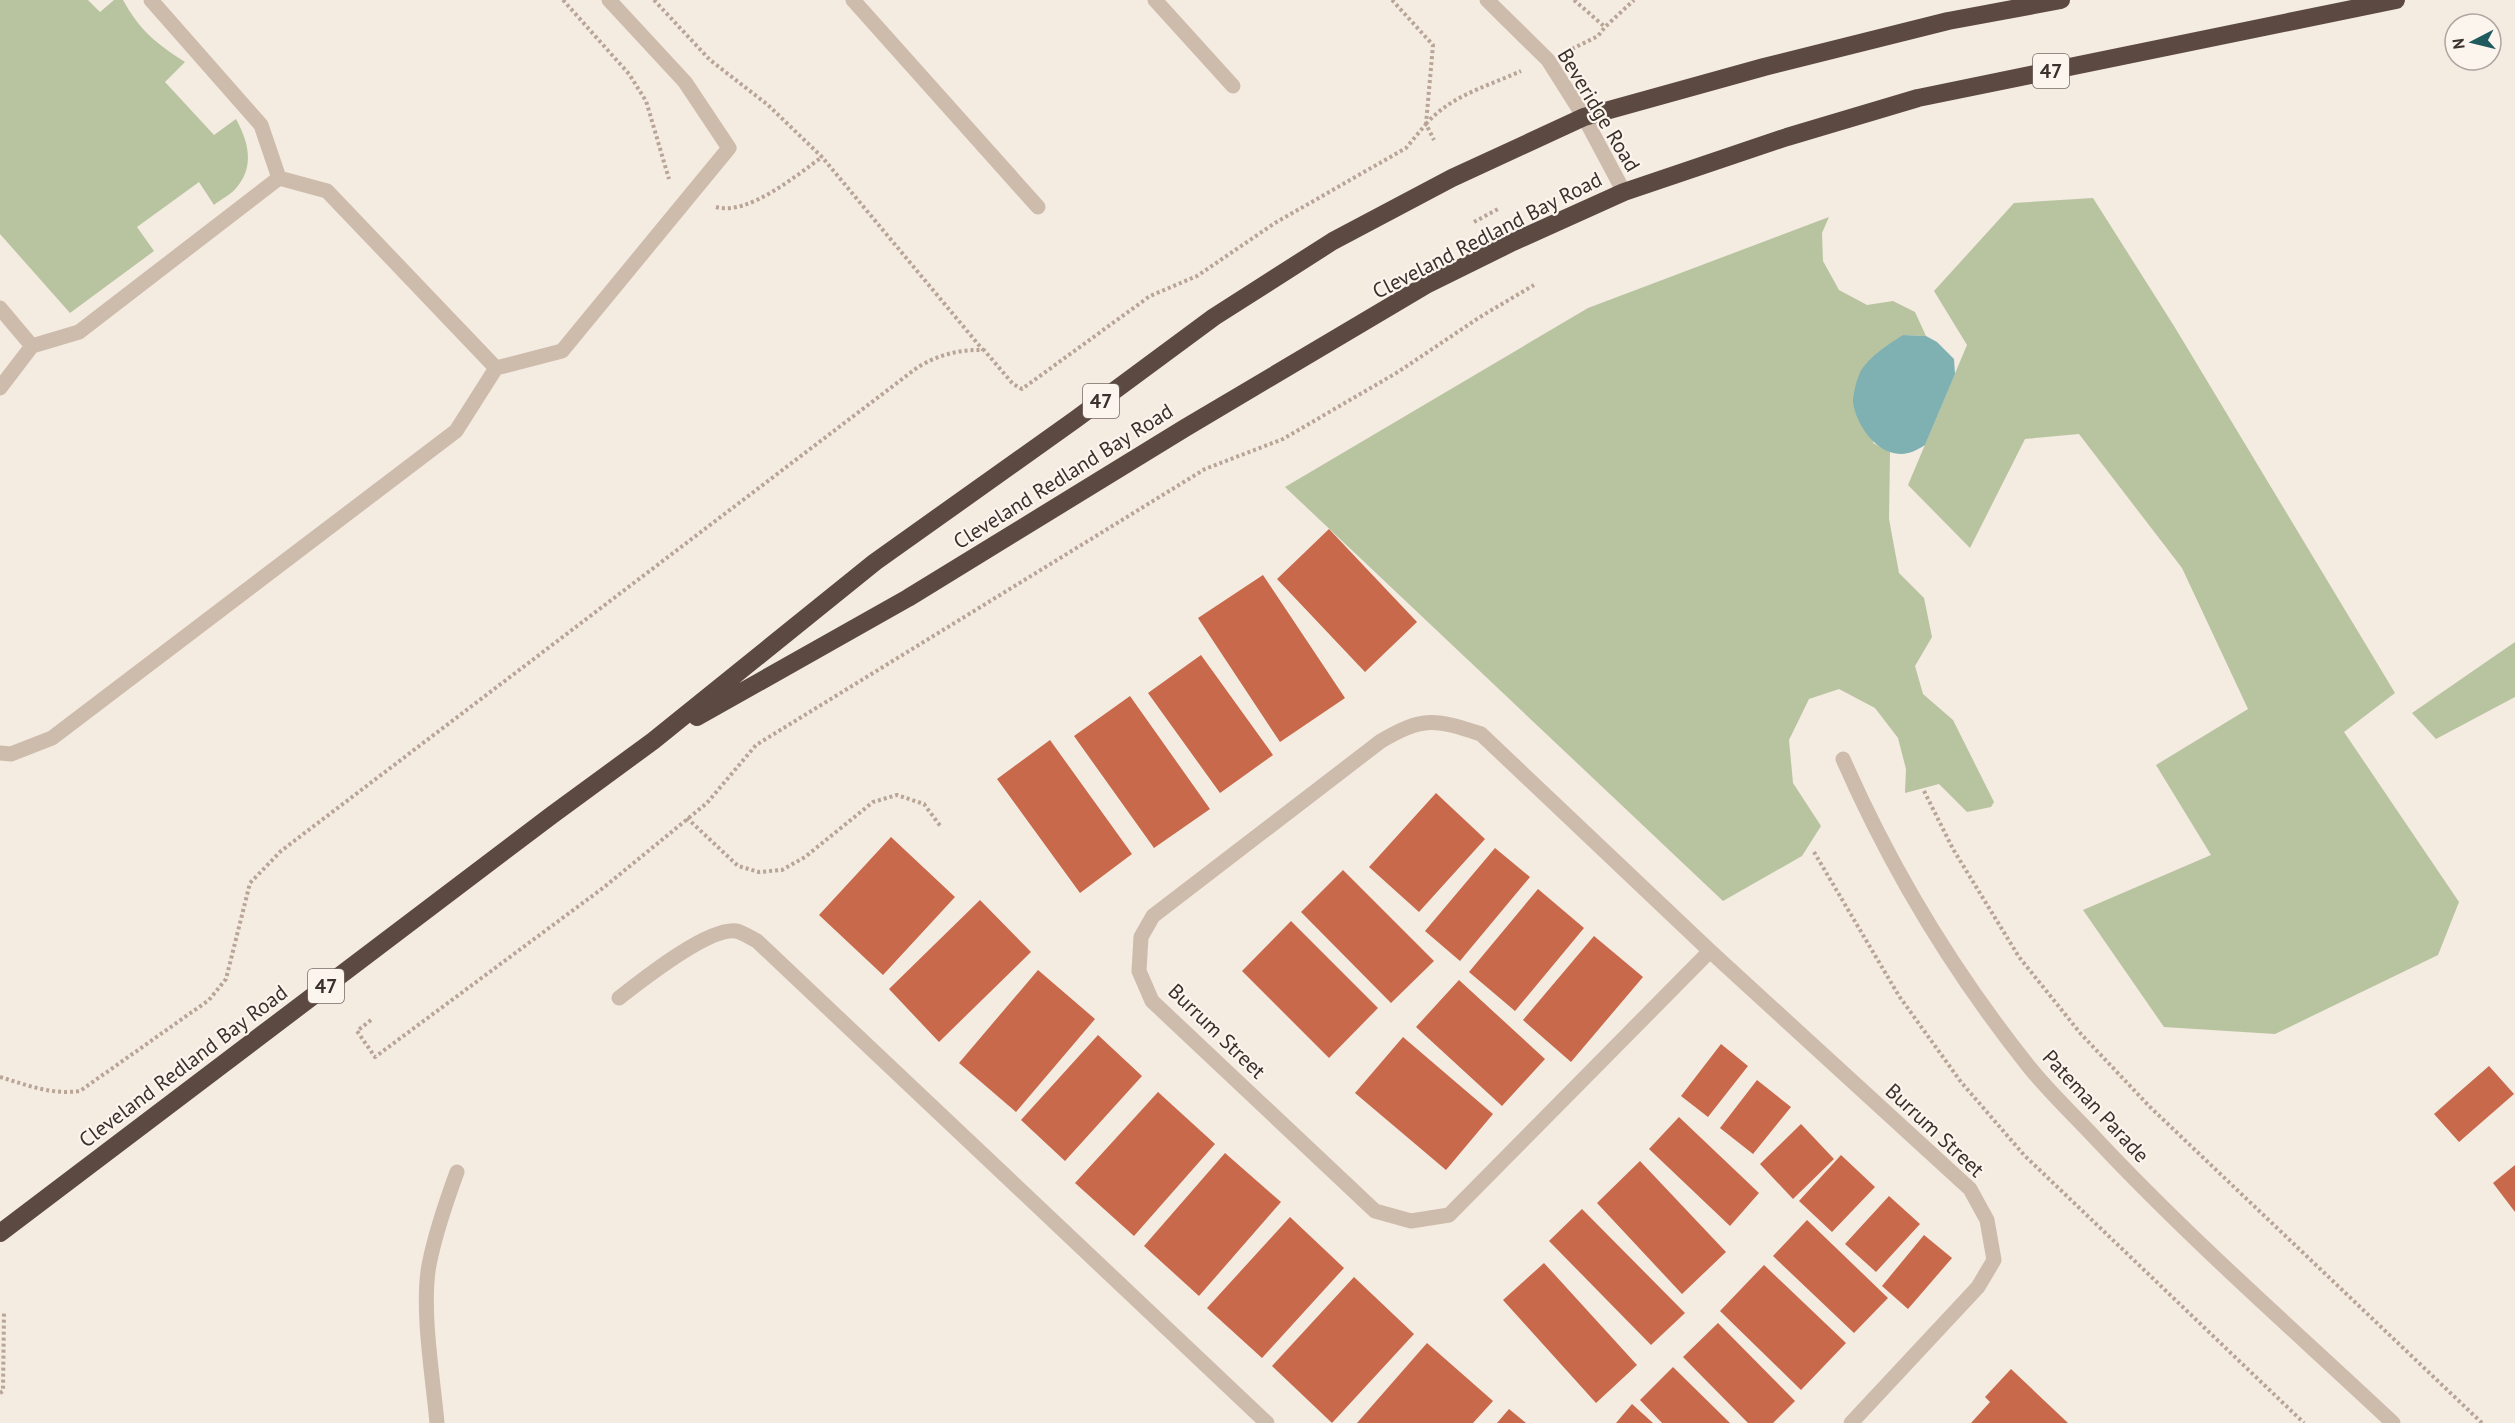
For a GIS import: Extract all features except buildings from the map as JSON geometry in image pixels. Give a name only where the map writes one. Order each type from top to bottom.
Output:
[{"type":"highway","name":"Cleveland Redland Bay Road","points":[[0,1233],[542,822],[653,741],[874,562],[1076,419],[1214,317],[1333,241],[1452,178],[1584,117],[1764,67],[1948,21],[2061,0]]},
{"type":"highway","name":"Cleveland Redland Bay Road","points":[[653,741],[908,598],[1185,428],[1426,285],[1513,242],[1624,192],[1787,137],[1918,98],[2396,0]]},
{"type":"street","points":[[151,0],[261,125],[279,178]]},
{"type":"street","points":[[0,753],[11,754],[52,738],[456,431],[496,368],[562,351],[729,148],[685,82],[609,0]]},
{"type":"street","points":[[853,0],[1038,207]]},
{"type":"street","points":[[1155,0],[1233,86]]},
{"type":"street","name":"Beveridge Road","points":[[1487,0],[1548,60],[1584,117],[1624,192]]},
{"type":"street","points":[[0,388],[32,346],[79,332],[279,178]]},
{"type":"street","points":[[279,178],[327,191],[496,368]]},
{"type":"street","points":[[0,308],[32,346]]},
{"type":"street","name":"Burrum Street","points":[[1710,951],[1449,1215],[1412,1221],[1375,1211],[1152,1001],[1139,971],[1141,937],[1153,916],[1381,741],[1409,725],[1444,722],[1481,734],[1710,951],[1970,1189],[1987,1220],[1994,1260],[1978,1287],[1851,1423]]},
{"type":"street","name":"Pateman Parade","points":[[1843,759],[1869,820],[1902,883],[1954,966],[2031,1070],[2143,1188],[2393,1423]]},
{"type":"street","points":[[619,998],[658,968],[709,938],[735,931],[757,941],[1267,1423]]},
{"type":"street","points":[[437,1423],[426,1302],[429,1267],[445,1205],[457,1172]]},
{"type":"path","points":[[563,0],[629,74],[646,101],[671,187],[687,198],[723,209],[749,204],[822,157]]},
{"type":"path","points":[[654,0],[710,60],[768,105],[822,157],[1013,384],[1022,389],[1149,296],[1197,276],[1275,223],[1406,148],[1426,124]]},
{"type":"path","points":[[1392,0],[1433,45],[1426,124],[1434,140]]},
{"type":"path","points":[[1574,0],[1605,27]]},
{"type":"path","points":[[1474,222],[1498,209]]},
{"type":"path","points":[[371,1020],[357,1030],[375,1057],[603,888],[707,803],[756,745],[1205,469],[1283,439],[1398,372],[1479,317],[1534,285]]},
{"type":"path","points":[[0,1077],[47,1091],[65,1093],[80,1091],[209,1000],[226,979],[250,883],[281,851],[918,368],[932,359],[965,349],[984,350]]},
{"type":"path","points":[[1924,791],[1958,858],[2019,957],[2080,1034],[2151,1107],[2482,1423]]},
{"type":"path","points":[[687,818],[738,866],[759,872],[782,870],[805,857],[873,802],[897,795],[924,804],[941,827]]},
{"type":"path","points":[[1814,852],[1899,996],[1960,1082],[2024,1155],[2304,1423]]},
{"type":"path","points":[[0,1393],[3,1390],[4,1313]]},
{"type":"green space","points":[[0,0],[88,0],[100,12],[114,0],[123,0],[150,36],[185,62],[165,82],[214,135],[236,119],[246,144],[248,162],[243,179],[235,190],[214,205],[199,182],[137,227],[154,251],[70,313],[0,234]]},
{"type":"green space","points":[[2093,198],[2174,326],[2395,693],[2344,732],[2459,902],[2438,955],[2275,1034],[2164,1027],[2083,910],[2211,855],[2156,765],[2248,709],[2182,568],[2079,434],[2025,439],[1970,548],[1908,485],[1967,345],[1934,291],[2014,203]]},
{"type":"green space","points":[[1829,217],[1822,233],[1823,261],[1839,290],[1867,305],[1893,301],[1915,312],[1926,336],[1903,335],[1873,443],[1890,452],[1889,519],[1899,573],[1924,598],[1932,637],[1915,666],[1923,694],[1953,720],[1994,802],[1991,807],[1967,812],[1939,784],[1905,793],[1906,769],[1898,738],[1875,708],[1839,689],[1809,699],[1789,740],[1793,783],[1821,826],[1802,856],[1723,901],[1285,487],[1588,308]]},
{"type":"green space","points":[[2515,642],[2515,697],[2436,739],[2412,713]]},
{"type":"water","points":[[1903,335],[1926,336],[1937,342],[1954,359],[1955,374],[1925,445],[1917,450],[1898,454],[1879,446],[1864,431],[1853,402],[1859,375],[1866,363]]}]
